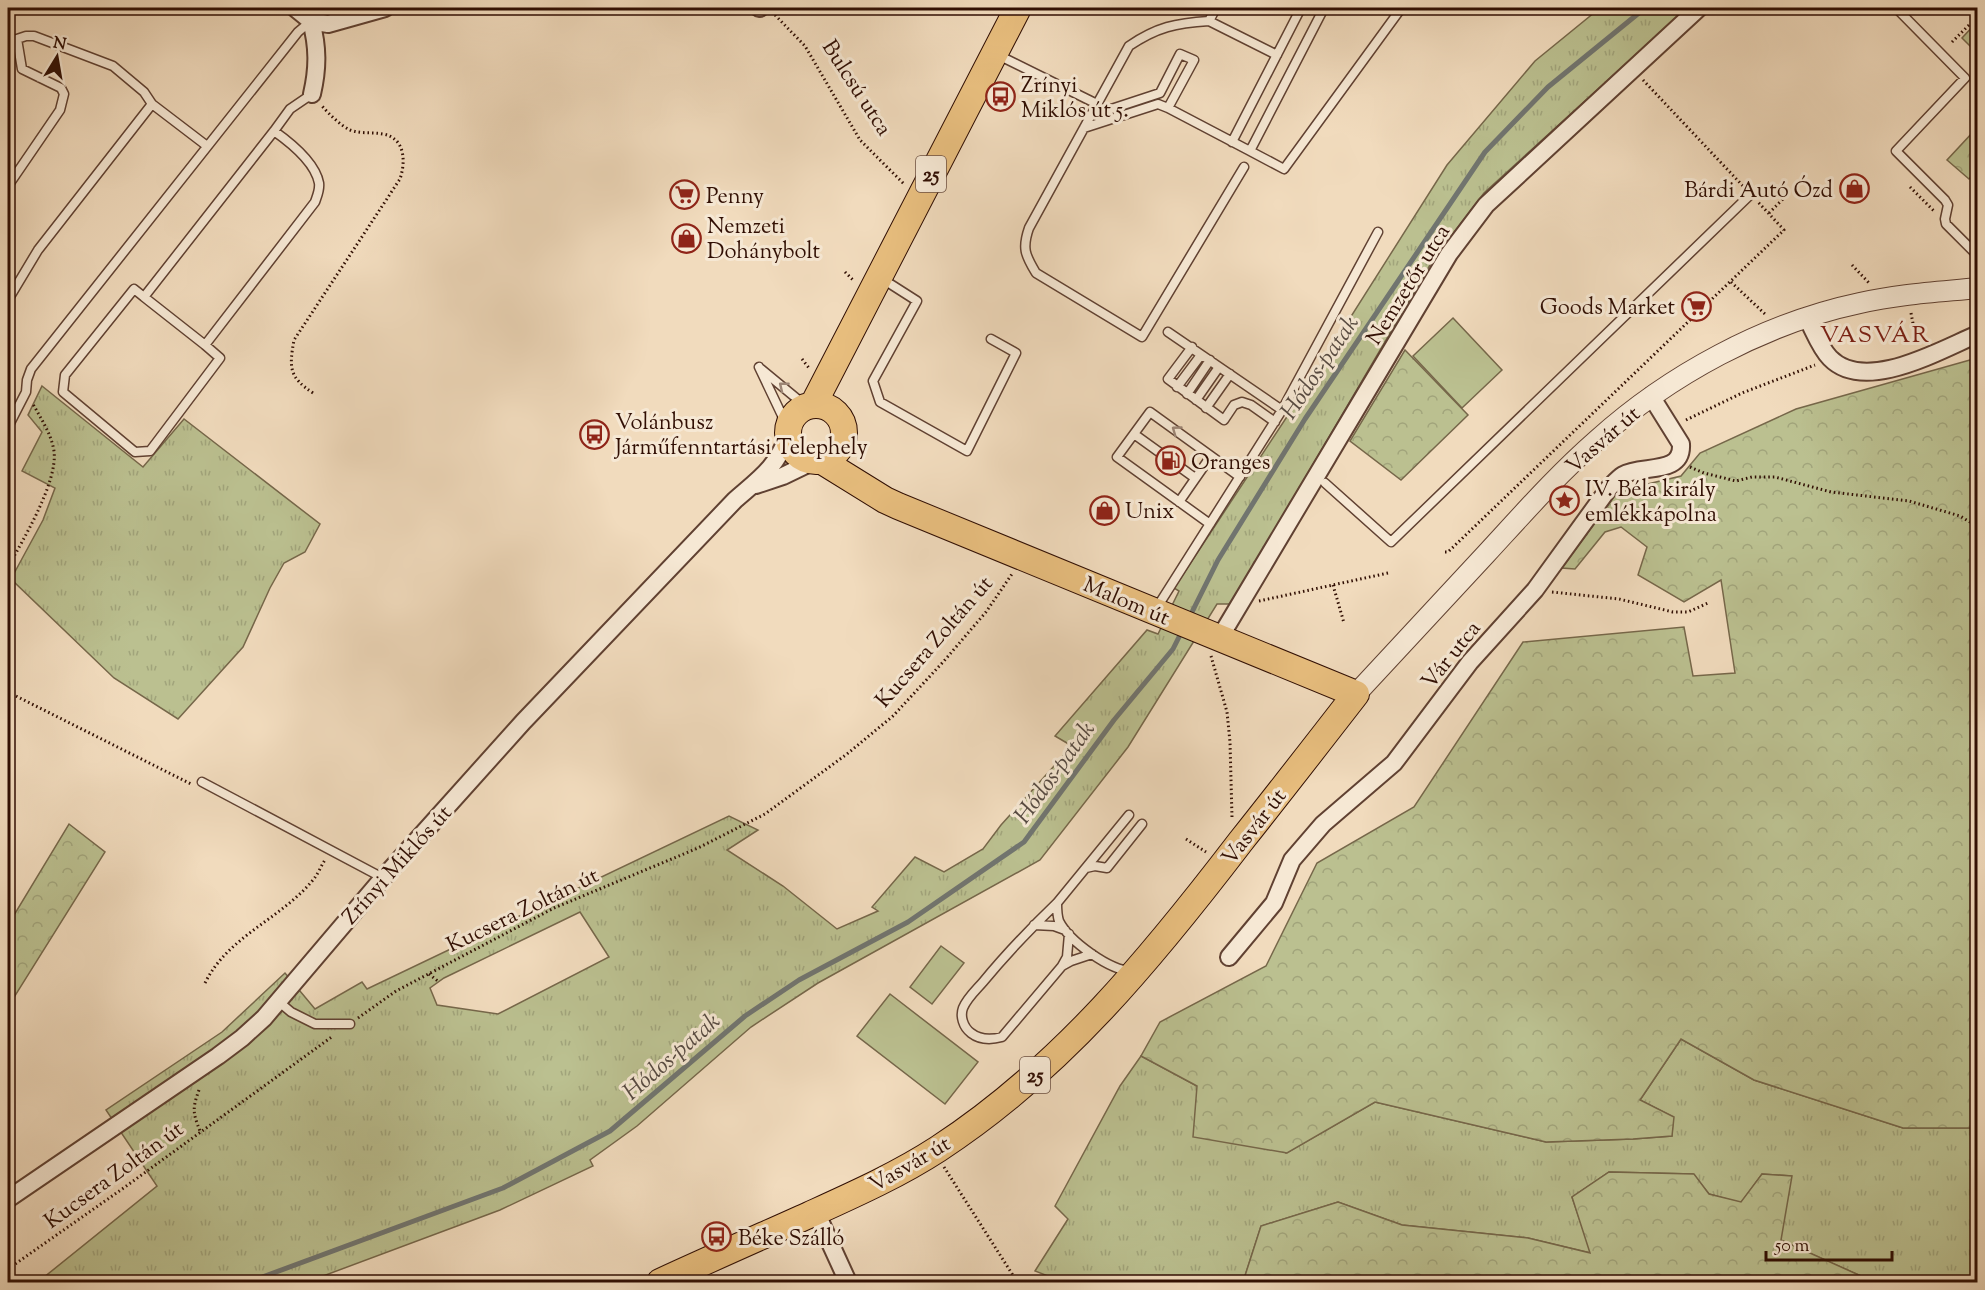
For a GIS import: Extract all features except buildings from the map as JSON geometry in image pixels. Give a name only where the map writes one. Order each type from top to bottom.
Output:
[{"type":"main road","name":"25","points":[[818,461],[804,459],[791,445],[788,432],[795,415],[810,406],[1018,8]]},
{"type":"main road","name":"25","points":[[843,427],[837,382],[845,341]]},
{"type":"main road","points":[[810,406],[830,408],[843,427],[842,443],[838,451],[831,457],[818,461]]},
{"type":"main road","name":"Malom út","points":[[843,427],[850,451],[898,506]]},
{"type":"main road","name":"Malom út","points":[[818,461],[898,506],[1159,614],[1211,640],[1305,673],[1356,694]]},
{"type":"main road","name":"25","points":[[1305,673],[1323,694],[1327,708],[1324,724],[1313,748]]},
{"type":"main road","name":"Vasvár út","points":[[660,1282],[863,1191],[937,1150],[1006,1100],[1037,1073],[1138,971],[1356,694]]},
{"type":"street","points":[[295,8],[311,21],[328,24],[385,8]]},
{"type":"street","name":"Nemzetőr utca","points":[[1211,640],[1449,254],[1486,205],[1699,8]]},
{"type":"street","points":[[311,21],[317,55],[317,72],[312,94]]},
{"type":"street","name":"Vasvár út","points":[[1356,694],[1557,478],[1596,440],[1651,396],[1724,352],[1807,318],[1884,298],[1977,288]]},
{"type":"street","points":[[1807,318],[1824,351],[1831,359],[1840,366],[1866,374],[1899,367],[1977,334]]},
{"type":"street","points":[[1651,396],[1681,444],[1679,456]]},
{"type":"street","name":"Zrínyi Miklós út","points":[[8,1199],[242,1038],[278,1001],[383,878],[523,722],[735,500],[773,466],[780,456],[788,432]]},
{"type":"street","name":"Vár utca","points":[[1229,957],[1274,903],[1292,860],[1323,824],[1394,763],[1470,662],[1535,590],[1609,489],[1624,474],[1658,469],[1674,462],[1679,456]]},
{"type":"street","name":"Zrínyi Miklós út","points":[[750,488],[818,461]]},
{"type":"street","points":[[816,1212],[848,1282]]},
{"type":"lane","points":[[1209,21],[1216,8]]},
{"type":"lane","points":[[1232,142],[1301,8]]},
{"type":"lane","points":[[1250,151],[1324,8]]},
{"type":"lane","points":[[1896,8],[1965,78],[1896,151],[1945,201],[1948,205],[1946,224],[1977,256]]},
{"type":"lane","points":[[1084,128],[1158,104],[1284,169],[1400,10]]},
{"type":"lane","points":[[8,427],[26,392],[31,369],[298,32],[311,21]]},
{"type":"lane","points":[[1244,167],[1142,337],[1036,273],[1026,258],[1024,242],[1029,228],[1129,46],[1165,27],[1209,21],[1277,55]]},
{"type":"lane","points":[[8,186],[60,110],[64,94],[61,88],[22,69],[12,41],[26,36],[34,36],[113,66],[144,92],[152,104],[207,146]]},
{"type":"lane","points":[[995,53],[1097,104]]},
{"type":"lane","points":[[1090,116],[1160,93],[1180,54],[1194,60],[1168,108]]},
{"type":"lane","points":[[144,297],[290,109],[312,94]]},
{"type":"lane","points":[[8,300],[38,250],[152,104]]},
{"type":"lane","points":[[205,345],[315,202],[319,192],[319,182],[310,166],[288,141],[274,131]]},
{"type":"lane","points":[[1325,483],[1390,542],[1751,194]]},
{"type":"lane","points":[[1159,614],[1210,524],[1282,410],[1378,232]]},
{"type":"lane","points":[[879,276],[917,301],[873,381],[880,402],[967,451],[1016,353],[991,339]]},
{"type":"lane","points":[[134,289],[144,297],[220,357],[150,451],[135,452],[63,392],[65,375],[134,289]]},
{"type":"lane","points":[[1168,332],[1282,410]]},
{"type":"lane","points":[[1191,348],[1168,379],[1177,387],[1224,420],[1234,405],[1242,402],[1251,405],[1275,422]]},
{"type":"lane","points":[[1177,387],[1201,355]]},
{"type":"lane","points":[[1187,394],[1210,360]]},
{"type":"lane","points":[[788,432],[759,367],[810,406]]},
{"type":"lane","points":[[1196,400],[1219,367]]},
{"type":"lane","points":[[1206,408],[1230,374]]},
{"type":"lane","points":[[1210,524],[1117,457],[1150,412],[1240,477]]},
{"type":"lane","points":[[1134,434],[1195,478]]},
{"type":"lane","points":[[1179,502],[1211,456]]},
{"type":"lane","points":[[202,782],[383,878]]},
{"type":"lane","points":[[1067,932],[1067,957],[1062,966],[1002,1037],[993,1040],[981,1038],[965,1027],[962,1021],[963,1008],[970,998],[1011,948],[1057,903],[1130,814]]},
{"type":"lane","points":[[1085,868],[1095,866],[1107,868],[1142,824]]},
{"type":"lane","points":[[1057,903],[1059,921],[1067,932],[1092,954],[1127,971],[1138,971]]},
{"type":"lane","points":[[1034,925],[1054,926],[1067,932]]},
{"type":"lane","points":[[1062,966],[1092,954]]},
{"type":"lane","points":[[1103,961],[1118,984],[1118,993]]},
{"type":"lane","points":[[278,1001],[291,1012],[315,1024],[350,1024]]},
{"type":"path","name":"Bulcsú utca","points":[[768,8],[805,46],[860,140],[910,191]]},
{"type":"path","points":[[1952,42],[1977,16]]},
{"type":"path","points":[[1444,552],[1448,552],[1784,230],[1642,78]]},
{"type":"path","points":[[312,94],[327,112],[350,129],[385,134],[396,140],[401,146],[404,166],[400,178],[294,340],[291,367],[293,374],[298,383],[313,393]]},
{"type":"path","points":[[1910,187],[1924,201]]},
{"type":"path","points":[[1768,213],[1787,195]]},
{"type":"path","points":[[1852,265],[1871,285]]},
{"type":"path","points":[[1730,281],[1768,318]]},
{"type":"path","points":[[1911,308],[1915,334]]},
{"type":"path","points":[[1671,427],[1742,393],[1831,359]]},
{"type":"path","points":[[8,567],[32,524],[45,494],[54,462],[49,432],[26,392]]},
{"type":"path","points":[[1679,456],[1685,466],[1725,479],[1736,481],[1752,477],[1775,477],[1831,492],[1909,501],[1960,516],[1977,527]]},
{"type":"path","points":[[1497,505],[1503,510]]},
{"type":"path","name":"Kucsera Zoltán út","points":[[8,1269],[396,991],[554,908],[698,848],[765,814],[847,754],[893,716],[986,612],[1024,557]]},
{"type":"path","points":[[1255,603],[1388,573]]},
{"type":"path","points":[[1333,585],[1344,623]]},
{"type":"path","points":[[1535,590],[1619,598],[1673,612],[1688,612],[1708,603]]},
{"type":"path","points":[[1211,640],[1227,712],[1232,823]]},
{"type":"path","points":[[8,692],[192,784],[202,782]]},
{"type":"path","points":[[1186,839],[1206,852]]},
{"type":"path","points":[[205,983],[212,968],[224,955],[313,880],[331,851]]},
{"type":"path","points":[[429,974],[439,982]]},
{"type":"path","points":[[200,1086],[193,1105],[200,1131]]},
{"type":"path","points":[[937,1150],[942,1164],[1016,1280]]},
{"type":"green space","points":[[1600,8],[1687,8],[1484,193],[1433,260],[1231,604],[1217,604],[1128,747],[1040,860],[818,983],[751,1027],[637,1126],[590,1160],[593,1166],[500,1210],[307,1282],[38,1282],[157,1186],[106,1110],[222,1032],[285,973],[315,1009],[362,982],[367,989],[729,816],[758,830],[727,850],[783,886],[837,929],[878,911],[872,907],[915,857],[944,872],[983,849],[1001,825],[1072,746],[1055,736],[1147,630],[1158,634],[1179,591],[1174,588],[1300,397],[1447,165],[1535,61]],"holes":[[[580,912],[609,957],[498,1014],[437,1005],[430,988],[444,978]]]},
{"type":"green space","points":[[1977,22],[1977,53],[1962,38]]},
{"type":"green space","points":[[1974,131],[1977,135],[1977,170],[1969,179],[1947,160]]},
{"type":"green space","points":[[1453,318],[1502,370],[1462,408],[1413,356]]},
{"type":"green space","points":[[1405,350],[1468,415],[1401,480],[1350,441]]},
{"type":"green space","points":[[1977,358],[1977,1128],[1903,1128],[1754,1080],[1681,1039],[1640,1100],[1674,1117],[1672,1136],[1546,1142],[1375,1102],[1287,1153],[1193,1137],[1197,1086],[1141,1056],[1160,1022],[1266,966],[1317,863],[1414,807],[1523,642],[1684,627],[1693,676],[1735,673],[1721,580],[1684,602],[1638,575],[1647,547],[1621,527],[1605,532],[1575,569],[1562,568],[1616,494],[1681,476],[1700,453],[1796,409]]},
{"type":"green space","points":[[42,386],[143,467],[184,419],[320,524],[305,552],[284,563],[243,647],[178,719],[114,678],[11,579],[43,520],[55,488],[22,471],[42,432],[28,415]]},
{"type":"green space","points":[[69,824],[105,852],[8,1007],[8,925]]},
{"type":"green space","points":[[941,946],[964,963],[932,1004],[910,987]]},
{"type":"green space","points":[[890,994],[978,1062],[945,1104],[857,1036]]},
{"type":"green space","points":[[1681,1039],[1754,1080],[1903,1128],[1977,1128],[1977,1282],[1861,1282],[1861,1276],[1780,1240],[1791,1176],[1762,1174],[1741,1203],[1709,1194],[1693,1174],[1609,1172],[1572,1197],[1591,1253],[1528,1238],[1402,1225],[1338,1202],[1261,1226],[1243,1282],[1063,1282],[1035,1271],[1068,1219],[1055,1206],[1120,1086],[1141,1056],[1197,1086],[1286,1153],[1375,1102],[1546,1142],[1672,1136],[1673,1117],[1640,1100]]},
{"type":"green space","points":[[1609,1172],[1694,1174],[1709,1194],[1741,1202],[1762,1174],[1792,1176],[1781,1240],[1861,1276],[1861,1282],[1243,1282],[1261,1226],[1338,1202],[1402,1225],[1528,1238],[1590,1253],[1572,1197]]},
{"type":"waterway","name":"Hódos-patak","points":[[1189,618],[1218,560],[1305,419],[1485,152],[1548,87],[1645,8]]},
{"type":"waterway","name":"Hódos-patak","points":[[249,1282],[503,1188],[610,1131],[745,1016],[799,980],[908,922],[1024,842],[1114,720],[1173,649],[1182,631]]},
{"type":"place","name":"Zrínyi Miklós út 5.","points":[[1000,97]]},
{"type":"place","name":"Bárdi Autó Ózd","points":[[1854,189]]},
{"type":"place","name":"Penny","points":[[685,195]]},
{"type":"place","name":"Nemzeti Dohánybolt","points":[[686,238]]},
{"type":"place","name":"Goods Market","points":[[1696,306]]},
{"type":"place","name":"Volánbusz Járműfenntartási Telephely","points":[[594,434]]},
{"type":"place","name":"Oranges","points":[[1170,461]]},
{"type":"place","name":"IV. Béla király emlékkápolna","points":[[1564,501]]},
{"type":"place","name":"Unix","points":[[1104,510]]},
{"type":"place","name":"Béke Szálló","points":[[717,1237]]},
{"type":"district","name":"VASVÁR","points":[[1875,334]]}]
